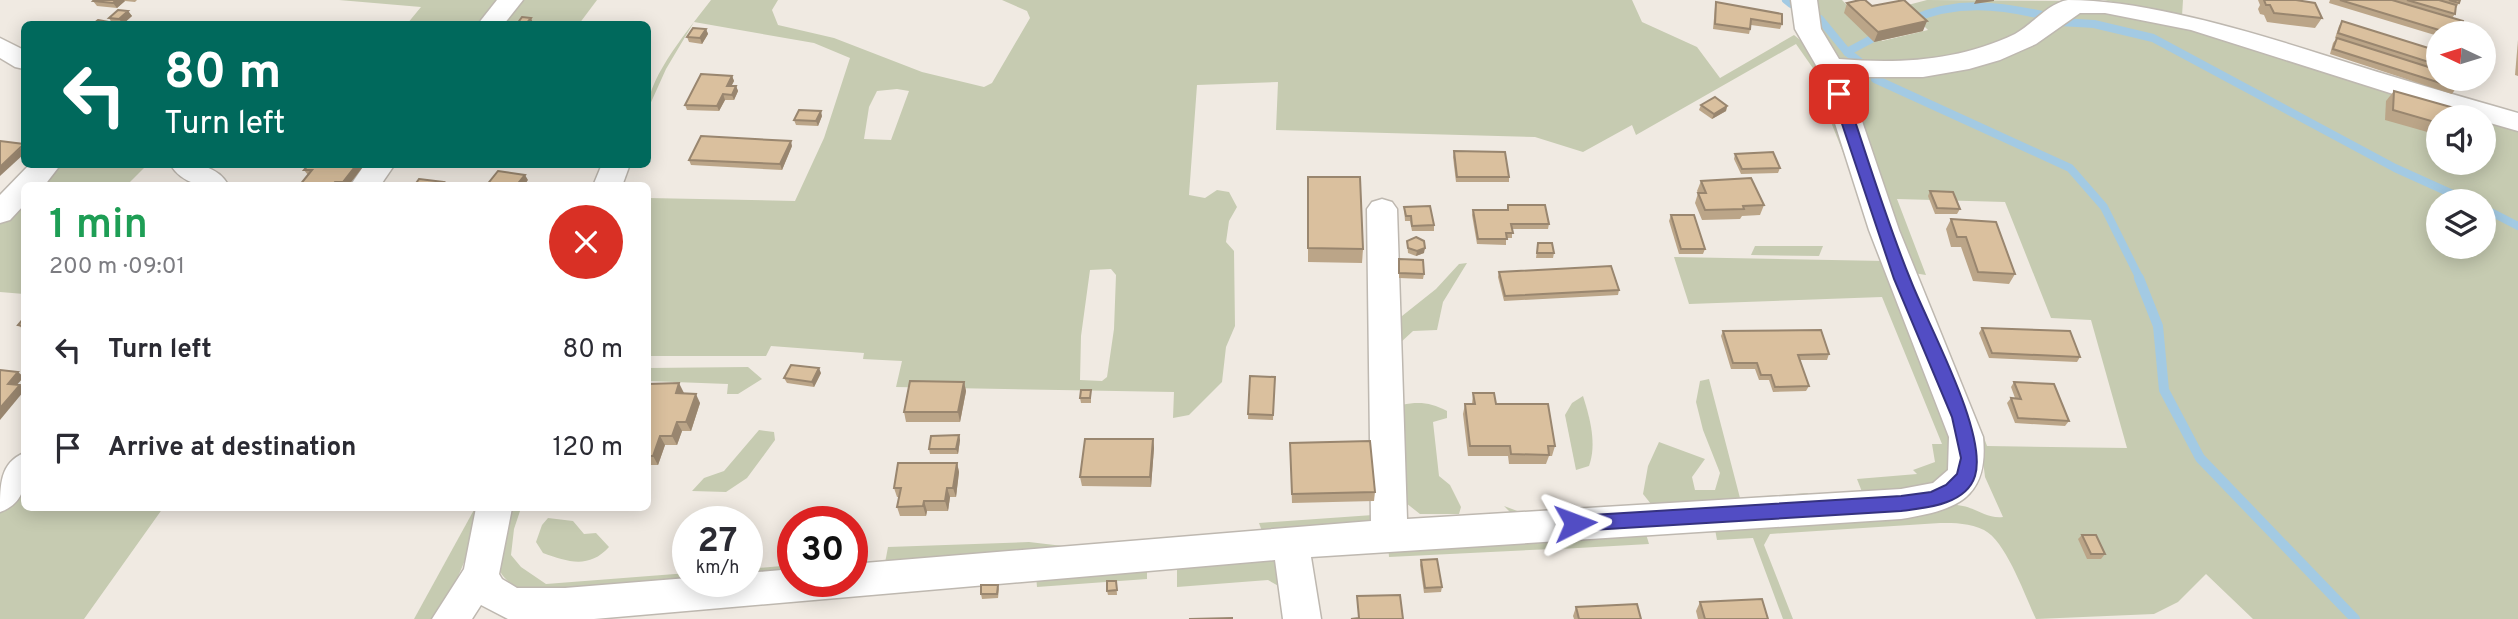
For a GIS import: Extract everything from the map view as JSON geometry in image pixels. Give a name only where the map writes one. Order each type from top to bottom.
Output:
[{"type":"street","points":[[493,21],[510,0]]},
{"type":"street","points":[[868,579],[1389,535],[1901,504],[1933,499],[1952,491],[1966,477],[1969,458],[1960,417],[1884,230],[1830,67],[1808,29],[1804,0]]},
{"type":"street","points":[[1830,67],[1909,70],[1981,58],[2040,30],[2061,11],[2077,5],[2099,4],[2202,25],[2347,72],[2518,122]]},
{"type":"street","points":[[31,182],[43,168]]},
{"type":"street","points":[[190,168],[209,182]]},
{"type":"street","points":[[367,182],[378,168]]},
{"type":"street","points":[[0,213],[21,192]]},
{"type":"street","points":[[1382,209],[1389,535]]},
{"type":"street","points":[[0,497],[21,471]]},
{"type":"street","points":[[451,619],[481,574],[493,511]]},
{"type":"street","points":[[1291,544],[1302,619]]},
{"type":"street","points":[[481,574],[489,591],[512,604],[552,605],[777,586]]},
{"type":"green space","points":[[339,0],[503,0],[486,21],[409,21],[421,7]]},
{"type":"green space","points":[[517,0],[597,0],[581,21],[500,21]]},
{"type":"green space","points":[[711,0],[778,0],[772,10],[778,25],[834,38],[922,72],[984,87],[992,83],[1030,18],[1027,11],[1002,0],[1632,0],[1642,22],[1697,47],[1720,78],[1794,35],[1810,48],[1820,67],[1869,218],[1823,102],[1817,74],[1796,44],[1636,135],[1632,125],[1583,152],[1535,137],[1276,130],[1278,82],[1197,85],[1189,195],[1205,198],[1217,190],[1229,192],[1237,207],[1229,221],[1226,242],[1234,251],[1235,326],[1226,347],[1222,382],[1189,415],[1173,418],[1174,392],[896,387],[902,361],[863,359],[864,353],[771,346],[766,356],[651,356],[651,198],[795,201],[824,138],[850,58],[814,43],[694,22],[666,69],[651,102],[651,93],[662,67],[693,23]],"holes":[[[877,91],[909,91],[891,140],[864,139],[869,107]],[[1111,269],[1116,275],[1114,329],[1107,377],[1102,381],[1080,380],[1081,336],[1090,270]]]},
{"type":"green space","points":[[1814,0],[1842,0],[1882,41],[1928,30],[1904,6],[1927,0],[2077,1],[2002,46],[1930,64],[1844,61],[1824,42]]},
{"type":"green space","points":[[2103,0],[2183,0],[2182,16]]},
{"type":"green space","points":[[2087,10],[2159,18],[2448,105],[2426,105],[2426,175],[2496,175],[2496,119],[2518,126],[2518,619],[2253,619],[2206,574],[2178,602],[2154,614],[2036,619],[2007,557],[1992,536],[1973,526],[1940,523],[1770,534],[1764,545],[1793,619],[1783,619],[1753,538],[1717,540],[1714,524],[1952,505],[2003,517],[1985,477],[1980,437],[1983,435],[1987,446],[2127,448],[2091,320],[2051,318],[2005,202],[1897,199],[1926,275],[1907,272],[1846,93],[1850,78],[1859,74],[1911,73]]},
{"type":"green space","points":[[50,168],[144,168],[130,182],[37,182]]},
{"type":"green space","points":[[21,197],[21,294],[0,292],[0,220]]},
{"type":"green space","points":[[1755,246],[1823,246],[1819,256],[1751,255]]},
{"type":"green space","points":[[1674,257],[1885,261],[1956,439],[1948,481],[1864,497],[1857,479],[1917,474],[1913,470],[1935,462],[1932,444],[1942,444],[1882,297],[1689,304]]},
{"type":"green space","points":[[1467,263],[1443,302],[1437,330],[1413,331],[1400,343],[1402,405],[1425,404],[1447,411],[1447,418],[1433,422],[1439,476],[1450,485],[1461,507],[1459,514],[1420,514],[1401,499],[1397,320],[1436,289],[1459,264]]},
{"type":"green space","points":[[748,367],[762,379],[738,394],[727,394],[728,384],[651,381],[651,368]]},
{"type":"green space","points":[[1709,379],[1740,498],[1808,493],[1810,501],[1517,519],[1504,506],[1520,512],[1651,504],[1643,494],[1648,466],[1659,442],[1705,459],[1692,477],[1695,490],[1715,490],[1720,473],[1703,430],[1696,402],[1700,381]]},
{"type":"green space","points":[[1583,396],[1590,422],[1592,449],[1589,466],[1576,470],[1565,415],[1572,403]]},
{"type":"green space","points":[[759,430],[774,432],[775,440],[747,478],[726,492],[692,491],[704,478],[724,471]]},
{"type":"green space","points":[[21,483],[21,511],[161,511],[84,619],[0,619],[0,509]]},
{"type":"green space","points":[[473,511],[483,511],[438,619],[414,619]]},
{"type":"green space","points":[[503,511],[520,511],[514,529],[511,555],[521,567],[546,584],[672,574],[672,589],[530,594],[502,575],[497,561]]},
{"type":"green space","points":[[1373,515],[1372,523],[1264,537],[1259,523]]},
{"type":"green space","points":[[548,518],[573,521],[584,534],[596,533],[609,547],[594,558],[578,562],[543,553],[536,542],[542,525]]},
{"type":"green space","points":[[1555,532],[1646,534],[1649,544],[1560,549]]},
{"type":"green space","points":[[1548,534],[1552,549],[1389,557],[1388,544]]},
{"type":"green space","points":[[1029,542],[1063,546],[1062,551],[884,568],[888,547]]},
{"type":"green space","points":[[1275,554],[1284,589],[1268,580],[1177,587],[1177,560]]},
{"type":"green space","points":[[777,566],[777,580],[763,581],[763,568]]},
{"type":"green space","points":[[1147,567],[1147,579],[1037,587],[1036,576]]},
{"type":"building","points":[[94,0],[116,0],[113,3]]},
{"type":"building","points":[[1865,0],[1872,6],[1904,0],[1927,21],[1878,32],[1847,3]]},
{"type":"building","points":[[2264,0],[2315,3],[2322,18],[2274,13]]},
{"type":"building","points":[[2340,0],[2392,0],[2463,21],[2426,21],[2426,26]]},
{"type":"building","points":[[2407,0],[2439,0],[2456,5],[2455,14]]},
{"type":"building","points":[[1716,2],[1782,14],[1782,24],[1751,19],[1750,29],[1715,24]]},
{"type":"building","points":[[118,10],[128,11],[119,19],[109,18]]},
{"type":"building","points":[[522,17],[531,18],[528,21],[519,21]]},
{"type":"building","points":[[2342,21],[2426,47],[2426,61],[2338,33]]},
{"type":"building","points":[[693,28],[706,29],[700,38],[687,37]]},
{"type":"building","points":[[2337,38],[2426,66],[2426,78],[2333,49]]},
{"type":"building","points":[[701,74],[732,76],[727,86],[736,86],[732,95],[723,94],[717,106],[685,105]]},
{"type":"building","points":[[2394,91],[2444,105],[2426,105],[2426,120],[2393,110]]},
{"type":"building","points":[[1715,97],[1727,106],[1714,114],[1701,105]]},
{"type":"building","points":[[799,110],[821,111],[816,121],[794,120]]},
{"type":"building","points":[[701,136],[791,141],[780,164],[689,160]]},
{"type":"building","points":[[0,141],[21,144],[21,147],[0,167]]},
{"type":"building","points":[[1454,151],[1505,152],[1509,177],[1457,177]]},
{"type":"building","points":[[1773,152],[1780,168],[1742,169],[1735,154]]},
{"type":"building","points":[[354,168],[343,182],[302,182],[312,170],[304,170]]},
{"type":"building","points":[[498,171],[525,175],[519,182],[489,182]]},
{"type":"building","points":[[1308,177],[1360,177],[1363,249],[1308,248]]},
{"type":"building","points":[[1751,178],[1764,205],[1743,206],[1744,209],[1705,210],[1698,193],[1706,193],[1701,181]]},
{"type":"building","points":[[419,179],[444,182],[417,182]]},
{"type":"building","points":[[1930,191],[1953,192],[1960,209],[1937,208]]},
{"type":"building","points":[[1508,205],[1545,205],[1549,224],[1511,224],[1513,233],[1506,233],[1507,239],[1478,239],[1473,210],[1508,210]]},
{"type":"building","points":[[1430,206],[1434,225],[1412,226],[1411,216],[1406,216],[1404,207]]},
{"type":"building","points":[[1671,215],[1694,215],[1705,249],[1681,249]]},
{"type":"building","points":[[1951,219],[1996,222],[2015,274],[1978,272],[1966,237],[1957,237]]},
{"type":"building","points":[[1416,237],[1424,241],[1425,248],[1417,251],[1408,248],[1407,241]]},
{"type":"building","points":[[1538,243],[1552,243],[1554,253],[1537,253]]},
{"type":"building","points":[[1399,259],[1423,260],[1424,274],[1399,273]]},
{"type":"building","points":[[1611,266],[1619,290],[1505,296],[1499,272]]},
{"type":"building","points":[[1982,328],[2070,331],[2080,357],[1992,353]]},
{"type":"building","points":[[1821,330],[1829,354],[1798,355],[1809,386],[1775,387],[1771,375],[1761,375],[1757,363],[1733,363],[1723,331]]},
{"type":"building","points":[[791,365],[819,368],[812,382],[784,378]]},
{"type":"building","points":[[0,370],[18,372],[8,384],[20,385],[0,408]]},
{"type":"building","points":[[1250,376],[1275,377],[1273,415],[1248,414]]},
{"type":"building","points":[[910,381],[964,382],[958,412],[904,412]]},
{"type":"building","points":[[2014,382],[2054,384],[2069,421],[2018,418],[2011,398],[2021,399]]},
{"type":"building","points":[[679,383],[676,393],[696,394],[686,422],[677,422],[672,436],[660,436],[653,456],[651,456],[651,384]]},
{"type":"building","points":[[1081,390],[1091,390],[1090,398],[1080,398]]},
{"type":"building","points":[[1473,393],[1494,393],[1496,404],[1548,404],[1555,446],[1548,446],[1549,455],[1511,454],[1510,446],[1470,446],[1465,404],[1475,404]]},
{"type":"building","points":[[959,435],[956,449],[929,449],[931,436]]},
{"type":"building","points":[[1085,439],[1153,439],[1150,477],[1080,477]]},
{"type":"building","points":[[1370,441],[1375,492],[1292,494],[1290,443]]},
{"type":"building","points":[[898,463],[957,463],[953,488],[947,488],[945,501],[924,501],[923,506],[897,507],[901,488],[894,488]]},
{"type":"building","points":[[2082,535],[2096,535],[2105,554],[2091,554]]},
{"type":"building","points":[[1437,559],[1442,587],[1425,588],[1421,560]]},
{"type":"building","points":[[1107,581],[1116,581],[1117,590],[1107,591]]},
{"type":"building","points":[[981,585],[998,585],[997,594],[981,594]]},
{"type":"building","points":[[1400,595],[1403,619],[1351,619],[1359,618],[1357,596]]},
{"type":"building","points":[[1762,599],[1768,619],[1705,619],[1700,602]]},
{"type":"building","points":[[1637,604],[1641,619],[1579,619],[1576,607]]},
{"type":"waterway","points":[[1786,0],[1791,4]]},
{"type":"waterway","points":[[1911,20],[1945,9],[1978,6],[2046,16]]},
{"type":"waterway","points":[[1820,19],[1847,52]]},
{"type":"waterway","points":[[2060,22],[2094,24],[2153,38],[2395,168],[2441,189]]},
{"type":"waterway","points":[[1847,52],[1879,35]]},
{"type":"waterway","points":[[1847,52],[1860,62]]},
{"type":"waterway","points":[[1875,79],[2070,168],[2104,207],[2140,279]]},
{"type":"waterway","points":[[2496,215],[2518,226]]},
{"type":"waterway","points":[[2139,278],[2158,326],[2164,390],[2200,458],[2355,619]]},
{"type":"route","points":[[1575,523],[1901,504],[1933,499],[1952,491],[1966,477],[1969,458],[1960,417],[1902,279],[1866,180],[1839,94]]}]
